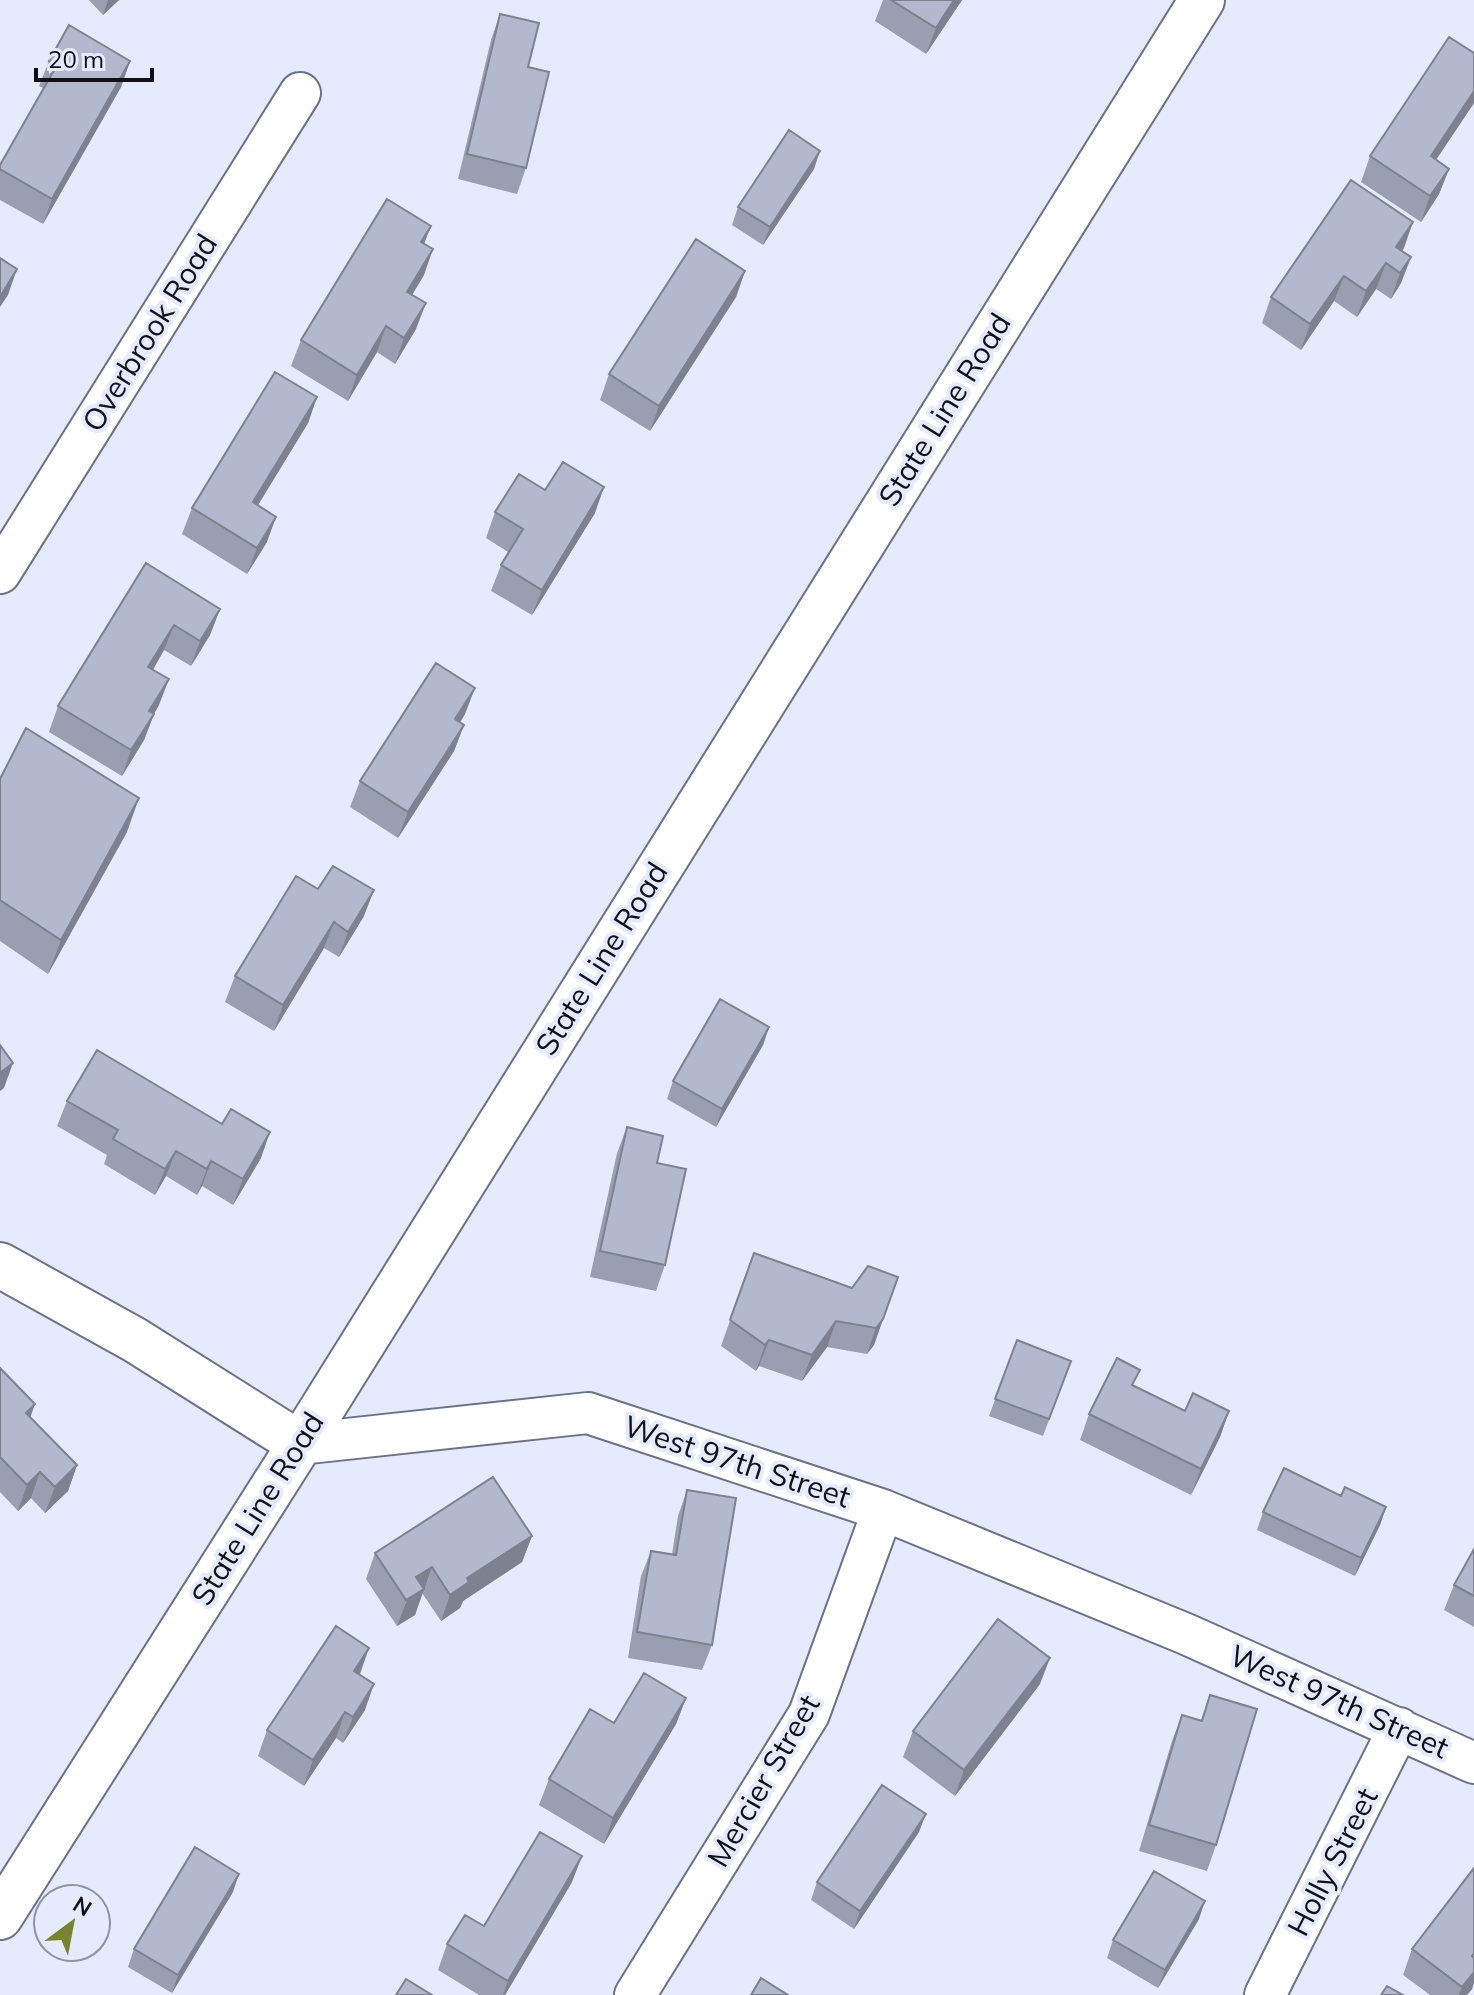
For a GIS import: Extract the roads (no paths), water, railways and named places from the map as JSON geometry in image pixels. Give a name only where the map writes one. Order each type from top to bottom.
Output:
[{"type":"main road","name":"State Line Road","points":[[0,1917],[300,1444],[1202,0]]},
{"type":"main road","points":[[0,1265],[135,1340],[300,1444]]},
{"type":"street","name":"Overbrook Road","points":[[0,573],[300,93]]},
{"type":"street","name":"West 97th Street","points":[[300,1444],[588,1413],[883,1510],[1186,1634],[1474,1763]]},
{"type":"street","name":"Mercier Street","points":[[635,1995],[809,1714],[883,1510]]},
{"type":"street","name":"Holly Street","points":[[1265,1995],[1399,1728]]}]
